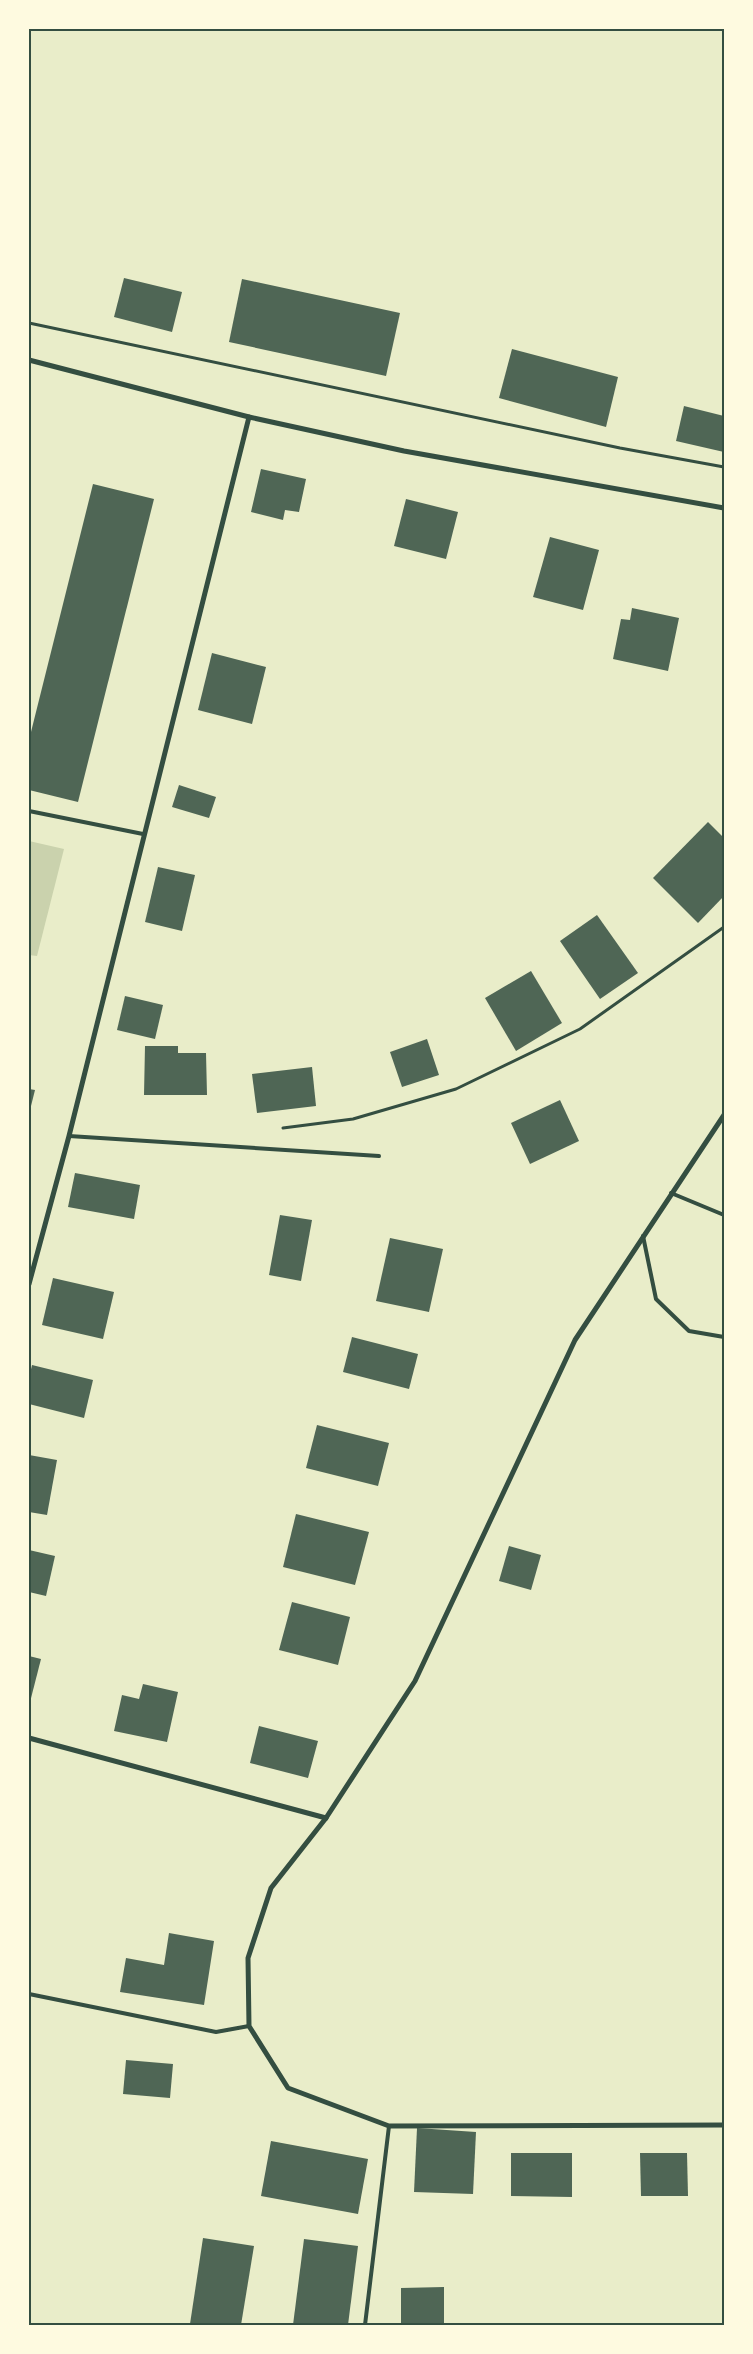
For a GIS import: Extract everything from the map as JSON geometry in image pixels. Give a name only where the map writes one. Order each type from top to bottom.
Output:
[{"type":"street","points":[[29,360],[248,417],[404,451],[724,508]]},
{"type":"street","points":[[29,1284],[69,1136],[248,417]]},
{"type":"street","points":[[724,1115],[575,1340],[415,1680],[326,1818],[271,1888],[248,1958],[248,2026],[288,2088],[389,2126],[724,2125]]},
{"type":"street","points":[[29,1738],[326,1818]]},
{"type":"lane","points":[[29,811],[143,834]]},
{"type":"lane","points":[[69,1136],[379,1156]]},
{"type":"lane","points":[[671,1193],[724,1215]]},
{"type":"lane","points":[[643,1236],[656,1299],[690,1331],[724,1337]]},
{"type":"lane","points":[[29,1994],[216,2032],[248,2026]]},
{"type":"lane","points":[[365,2325],[389,2126]]},
{"type":"path","points":[[29,323],[620,448],[724,467]]},
{"type":"path","points":[[274,1130],[353,1119],[456,1089],[580,1029],[724,928]]},
{"type":"green space","points":[[29,841],[64,849],[37,956],[29,955]]},
{"type":"building","points":[[124,278],[182,292],[172,332],[114,317]]},
{"type":"building","points":[[242,279],[400,313],[386,376],[229,342]]},
{"type":"building","points":[[512,349],[618,377],[606,427],[499,398]]},
{"type":"building","points":[[684,406],[724,416],[724,452],[676,441]]},
{"type":"building","points":[[261,469],[306,479],[299,512],[285,510],[283,520],[251,512]]},
{"type":"building","points":[[93,484],[154,499],[78,802],[29,790],[29,740]]},
{"type":"building","points":[[406,499],[458,512],[446,559],[394,546]]},
{"type":"building","points":[[550,537],[599,550],[583,610],[533,597]]},
{"type":"building","points":[[632,608],[679,618],[668,671],[613,659],[621,619],[630,620]]},
{"type":"building","points":[[212,653],[266,667],[252,724],[198,710]]},
{"type":"building","points":[[179,785],[216,797],[209,818],[172,807]]},
{"type":"building","points":[[708,822],[724,838],[724,896],[698,923],[653,878]]},
{"type":"building","points":[[158,867],[195,875],[182,931],[145,922]]},
{"type":"building","points":[[597,915],[638,973],[600,999],[560,941]]},
{"type":"building","points":[[531,971],[562,1023],[516,1051],[485,998]]},
{"type":"building","points":[[125,996],[163,1005],[155,1039],[117,1030]]},
{"type":"building","points":[[427,1039],[439,1075],[402,1087],[390,1052]]},
{"type":"building","points":[[145,1046],[178,1046],[178,1053],[206,1053],[207,1095],[144,1095]]},
{"type":"building","points":[[312,1067],[316,1106],[257,1113],[252,1074]]},
{"type":"building","points":[[29,1089],[35,1090],[29,1114]]},
{"type":"building","points":[[560,1100],[579,1141],[530,1164],[511,1123]]},
{"type":"building","points":[[75,1173],[140,1185],[134,1219],[68,1207]]},
{"type":"building","points":[[280,1215],[312,1220],[301,1281],[269,1275]]},
{"type":"building","points":[[390,1238],[443,1249],[429,1312],[376,1301]]},
{"type":"building","points":[[53,1278],[114,1292],[103,1339],[42,1325]]},
{"type":"building","points":[[352,1337],[418,1354],[409,1389],[343,1372]]},
{"type":"building","points":[[32,1365],[93,1380],[84,1418],[29,1404],[29,1378]]},
{"type":"building","points":[[317,1425],[389,1443],[378,1486],[306,1468]]},
{"type":"building","points":[[29,1455],[57,1460],[47,1515],[29,1512]]},
{"type":"building","points":[[296,1514],[369,1532],[355,1585],[283,1567]]},
{"type":"building","points":[[509,1546],[541,1555],[531,1590],[499,1581]]},
{"type":"building","points":[[29,1550],[55,1556],[46,1596],[29,1592]]},
{"type":"building","points":[[292,1602],[350,1617],[338,1665],[279,1650]]},
{"type":"building","points":[[29,1656],[41,1659],[29,1706]]},
{"type":"building","points":[[143,1684],[178,1692],[167,1742],[114,1731],[122,1695],[139,1699]]},
{"type":"building","points":[[259,1726],[318,1741],[308,1778],[250,1763]]},
{"type":"building","points":[[169,1933],[214,1941],[204,2005],[120,1992],[126,1958],[164,1965]]},
{"type":"building","points":[[126,2060],[173,2064],[170,2098],[123,2094]]},
{"type":"building","points":[[417,2128],[476,2132],[473,2194],[414,2192]]},
{"type":"building","points":[[271,2141],[368,2159],[358,2214],[261,2196]]},
{"type":"building","points":[[511,2153],[572,2153],[572,2197],[511,2196]]},
{"type":"building","points":[[640,2153],[687,2153],[688,2196],[641,2196]]},
{"type":"building","points":[[203,2238],[254,2246],[241,2325],[190,2324]]},
{"type":"building","points":[[304,2239],[358,2246],[348,2325],[293,2325]]},
{"type":"building","points":[[444,2287],[444,2325],[401,2325],[401,2288]]}]
